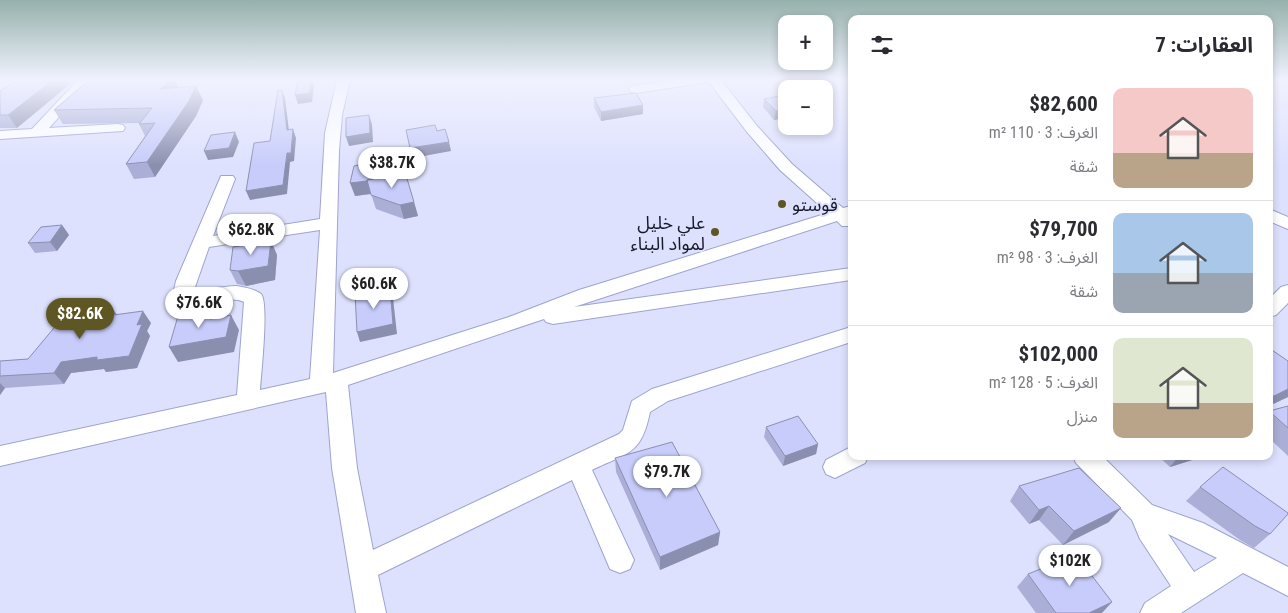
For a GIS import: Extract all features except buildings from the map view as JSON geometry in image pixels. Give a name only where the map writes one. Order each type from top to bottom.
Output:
[{"type":"street","points":[[37,132],[59,109]]},
{"type":"street","points":[[335,109],[331,152],[329,382],[338,407],[344,463],[372,613]]},
{"type":"street","points":[[736,109],[752,130],[786,167],[848,217]]},
{"type":"street","points":[[0,136],[118,128]]},
{"type":"street","points":[[226,179],[186,281],[183,294],[192,297],[237,292],[247,294],[256,304],[248,401]]},
{"type":"street","points":[[1273,216],[1288,224]]},
{"type":"street","points":[[0,456],[329,382],[516,322],[586,295],[848,217]]},
{"type":"street","points":[[201,243],[330,223]]},
{"type":"street","points":[[516,322],[848,274]]},
{"type":"street","points":[[1273,306],[1288,292]]},
{"type":"street","points":[[363,568],[628,441],[634,434],[640,407],[660,395],[848,335]]},
{"type":"street","points":[[1089,460],[1143,513],[1194,532],[1288,582]]},
{"type":"street","points":[[578,466],[620,560]]},
{"type":"street","points":[[1143,513],[1149,530],[1190,590]]},
{"type":"street","points":[[1156,613],[1242,558]]},
{"type":"place","name":"قوستو","points":[[782,204]]},
{"type":"place","name":"علي خليل لمواد البناء","points":[[715,232]]}]
